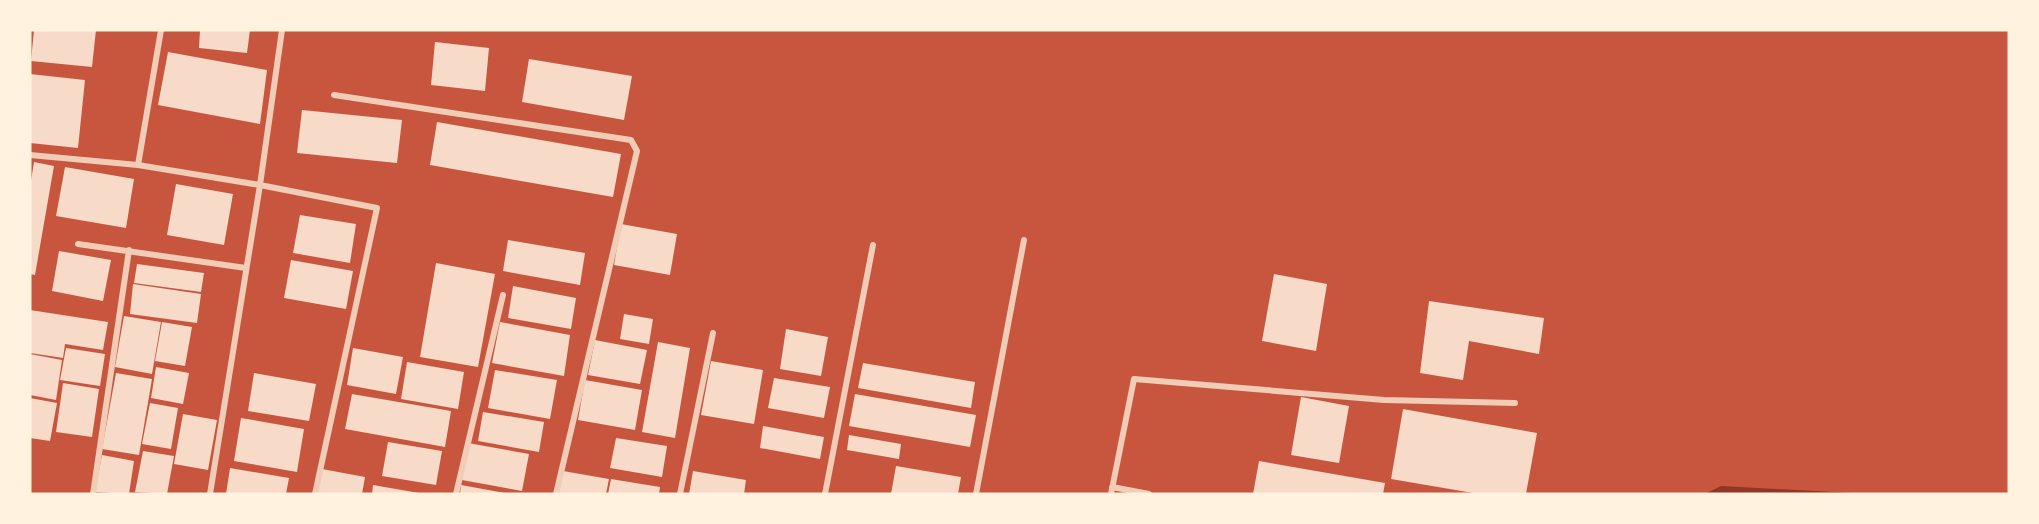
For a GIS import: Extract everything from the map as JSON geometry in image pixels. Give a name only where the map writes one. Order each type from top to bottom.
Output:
[{"type":"street","points":[[138,165],[161,30]]},
{"type":"street","points":[[210,494],[260,185],[282,30]]},
{"type":"street","points":[[334,95],[631,140],[637,151],[556,494]]},
{"type":"street","points":[[30,155],[138,165],[260,185],[377,208],[315,494]]},
{"type":"street","points":[[976,494],[1024,240]]},
{"type":"street","points":[[78,244],[129,249],[246,268]]},
{"type":"street","points":[[825,494],[873,245]]},
{"type":"street","points":[[93,494],[129,249]]},
{"type":"street","points":[[456,494],[503,295]]},
{"type":"street","points":[[680,494],[713,333]]},
{"type":"street","points":[[1149,494],[1112,491],[1134,379],[1384,400],[1515,403]]},
{"type":"shaded area","points":[[1721,486],[1853,493],[1856,494],[1705,494]]},
{"type":"building","points":[[34,30],[96,30],[92,67],[31,61]]},
{"type":"building","points":[[200,30],[250,30],[247,53],[199,48]]},
{"type":"building","points":[[435,42],[489,48],[485,91],[431,85]]},
{"type":"building","points":[[168,52],[267,70],[260,124],[158,105]]},
{"type":"building","points":[[529,59],[632,76],[624,120],[522,102]]},
{"type":"building","points":[[30,74],[85,80],[78,148],[30,143]]},
{"type":"building","points":[[302,110],[402,120],[397,163],[297,153]]},
{"type":"building","points":[[437,122],[621,154],[613,197],[430,165]]},
{"type":"building","points":[[34,162],[54,166],[35,275],[30,274],[30,187]]},
{"type":"building","points":[[65,167],[134,179],[126,228],[56,216]]},
{"type":"building","points":[[176,184],[233,194],[224,245],[167,235]]},
{"type":"building","points":[[300,215],[356,224],[350,263],[293,253]]},
{"type":"building","points":[[621,224],[677,234],[670,275],[614,265]]},
{"type":"building","points":[[508,240],[585,253],[580,285],[503,271]]},
{"type":"building","points":[[59,251],[111,260],[103,301],[52,291]]},
{"type":"building","points":[[291,260],[353,271],[346,309],[284,298]]},
{"type":"building","points":[[436,263],[495,274],[478,367],[420,357]]},
{"type":"building","points":[[137,264],[204,273],[201,292],[134,283]]},
{"type":"building","points":[[1274,274],[1327,284],[1316,351],[1262,341]]},
{"type":"building","points":[[133,284],[201,294],[197,323],[130,314]]},
{"type":"building","points":[[513,286],[576,298],[571,329],[508,318]]},
{"type":"building","points":[[1429,301],[1544,318],[1539,354],[1469,341],[1463,380],[1420,373]]},
{"type":"building","points":[[30,310],[108,322],[103,350],[65,344],[63,358],[30,353]]},
{"type":"building","points":[[624,314],[653,319],[649,344],[620,339]]},
{"type":"building","points":[[124,316],[161,322],[152,374],[115,367]]},
{"type":"building","points":[[162,322],[192,327],[185,366],[155,361]]},
{"type":"building","points":[[500,322],[570,335],[564,376],[492,363]]},
{"type":"building","points":[[786,329],[828,337],[821,376],[780,369]]},
{"type":"building","points":[[595,340],[647,350],[640,384],[588,375]]},
{"type":"building","points":[[658,342],[690,348],[675,438],[642,432]]},
{"type":"building","points":[[66,348],[105,354],[100,386],[60,380]]},
{"type":"building","points":[[353,348],[403,357],[396,394],[347,385]]},
{"type":"building","points":[[30,354],[62,360],[56,400],[30,395]]},
{"type":"building","points":[[711,361],[763,370],[754,424],[701,415]]},
{"type":"building","points":[[407,362],[464,372],[458,409],[401,399]]},
{"type":"building","points":[[863,363],[975,382],[971,408],[858,388]]},
{"type":"building","points":[[156,367],[189,373],[183,404],[151,398]]},
{"type":"building","points":[[495,370],[557,380],[550,419],[488,408]]},
{"type":"building","points":[[116,373],[152,379],[139,455],[102,449]]},
{"type":"building","points":[[254,373],[316,384],[309,421],[248,411]]},
{"type":"building","points":[[774,378],[830,387],[824,418],[768,408]]},
{"type":"building","points":[[585,380],[642,390],[635,430],[578,420]]},
{"type":"building","points":[[63,383],[99,389],[92,437],[56,432]]},
{"type":"building","points":[[352,394],[451,411],[445,447],[345,429]]},
{"type":"building","points":[[855,394],[976,415],[970,447],[849,426]]},
{"type":"building","points":[[1301,397],[1349,406],[1339,463],[1291,455]]},
{"type":"building","points":[[30,398],[57,403],[50,441],[30,438]]},
{"type":"building","points":[[150,403],[178,408],[171,449],[142,444]]},
{"type":"building","points":[[1403,409],[1537,433],[1526,494],[1479,494],[1391,479]]},
{"type":"building","points":[[483,412],[544,422],[539,452],[478,441]]},
{"type":"building","points":[[183,414],[217,420],[208,470],[174,464]]},
{"type":"building","points":[[241,418],[304,429],[297,472],[234,461]]},
{"type":"building","points":[[763,426],[824,437],[820,459],[760,448]]},
{"type":"building","points":[[849,435],[901,444],[899,459],[847,450]]},
{"type":"building","points":[[616,438],[667,446],[662,477],[610,468]]},
{"type":"building","points":[[388,442],[442,451],[436,485],[382,476]]},
{"type":"building","points":[[468,443],[529,454],[522,491],[462,480]]},
{"type":"building","points":[[143,451],[174,456],[167,494],[135,492]]},
{"type":"building","points":[[102,455],[134,461],[129,494],[95,492]]},
{"type":"building","points":[[1259,461],[1385,483],[1383,494],[1253,494]]},
{"type":"building","points":[[896,466],[961,477],[958,494],[891,494]]},
{"type":"building","points":[[230,468],[289,478],[286,494],[226,494]]},
{"type":"building","points":[[322,469],[365,477],[362,494],[317,494]]},
{"type":"building","points":[[563,471],[609,479],[606,494],[558,494]]},
{"type":"building","points":[[693,471],[746,480],[744,494],[689,494]]},
{"type":"building","points":[[611,479],[660,487],[659,494],[608,494]]},
{"type":"building","points":[[373,485],[419,493],[419,494],[372,494]]},
{"type":"building","points":[[461,485],[505,493],[460,494]]}]
